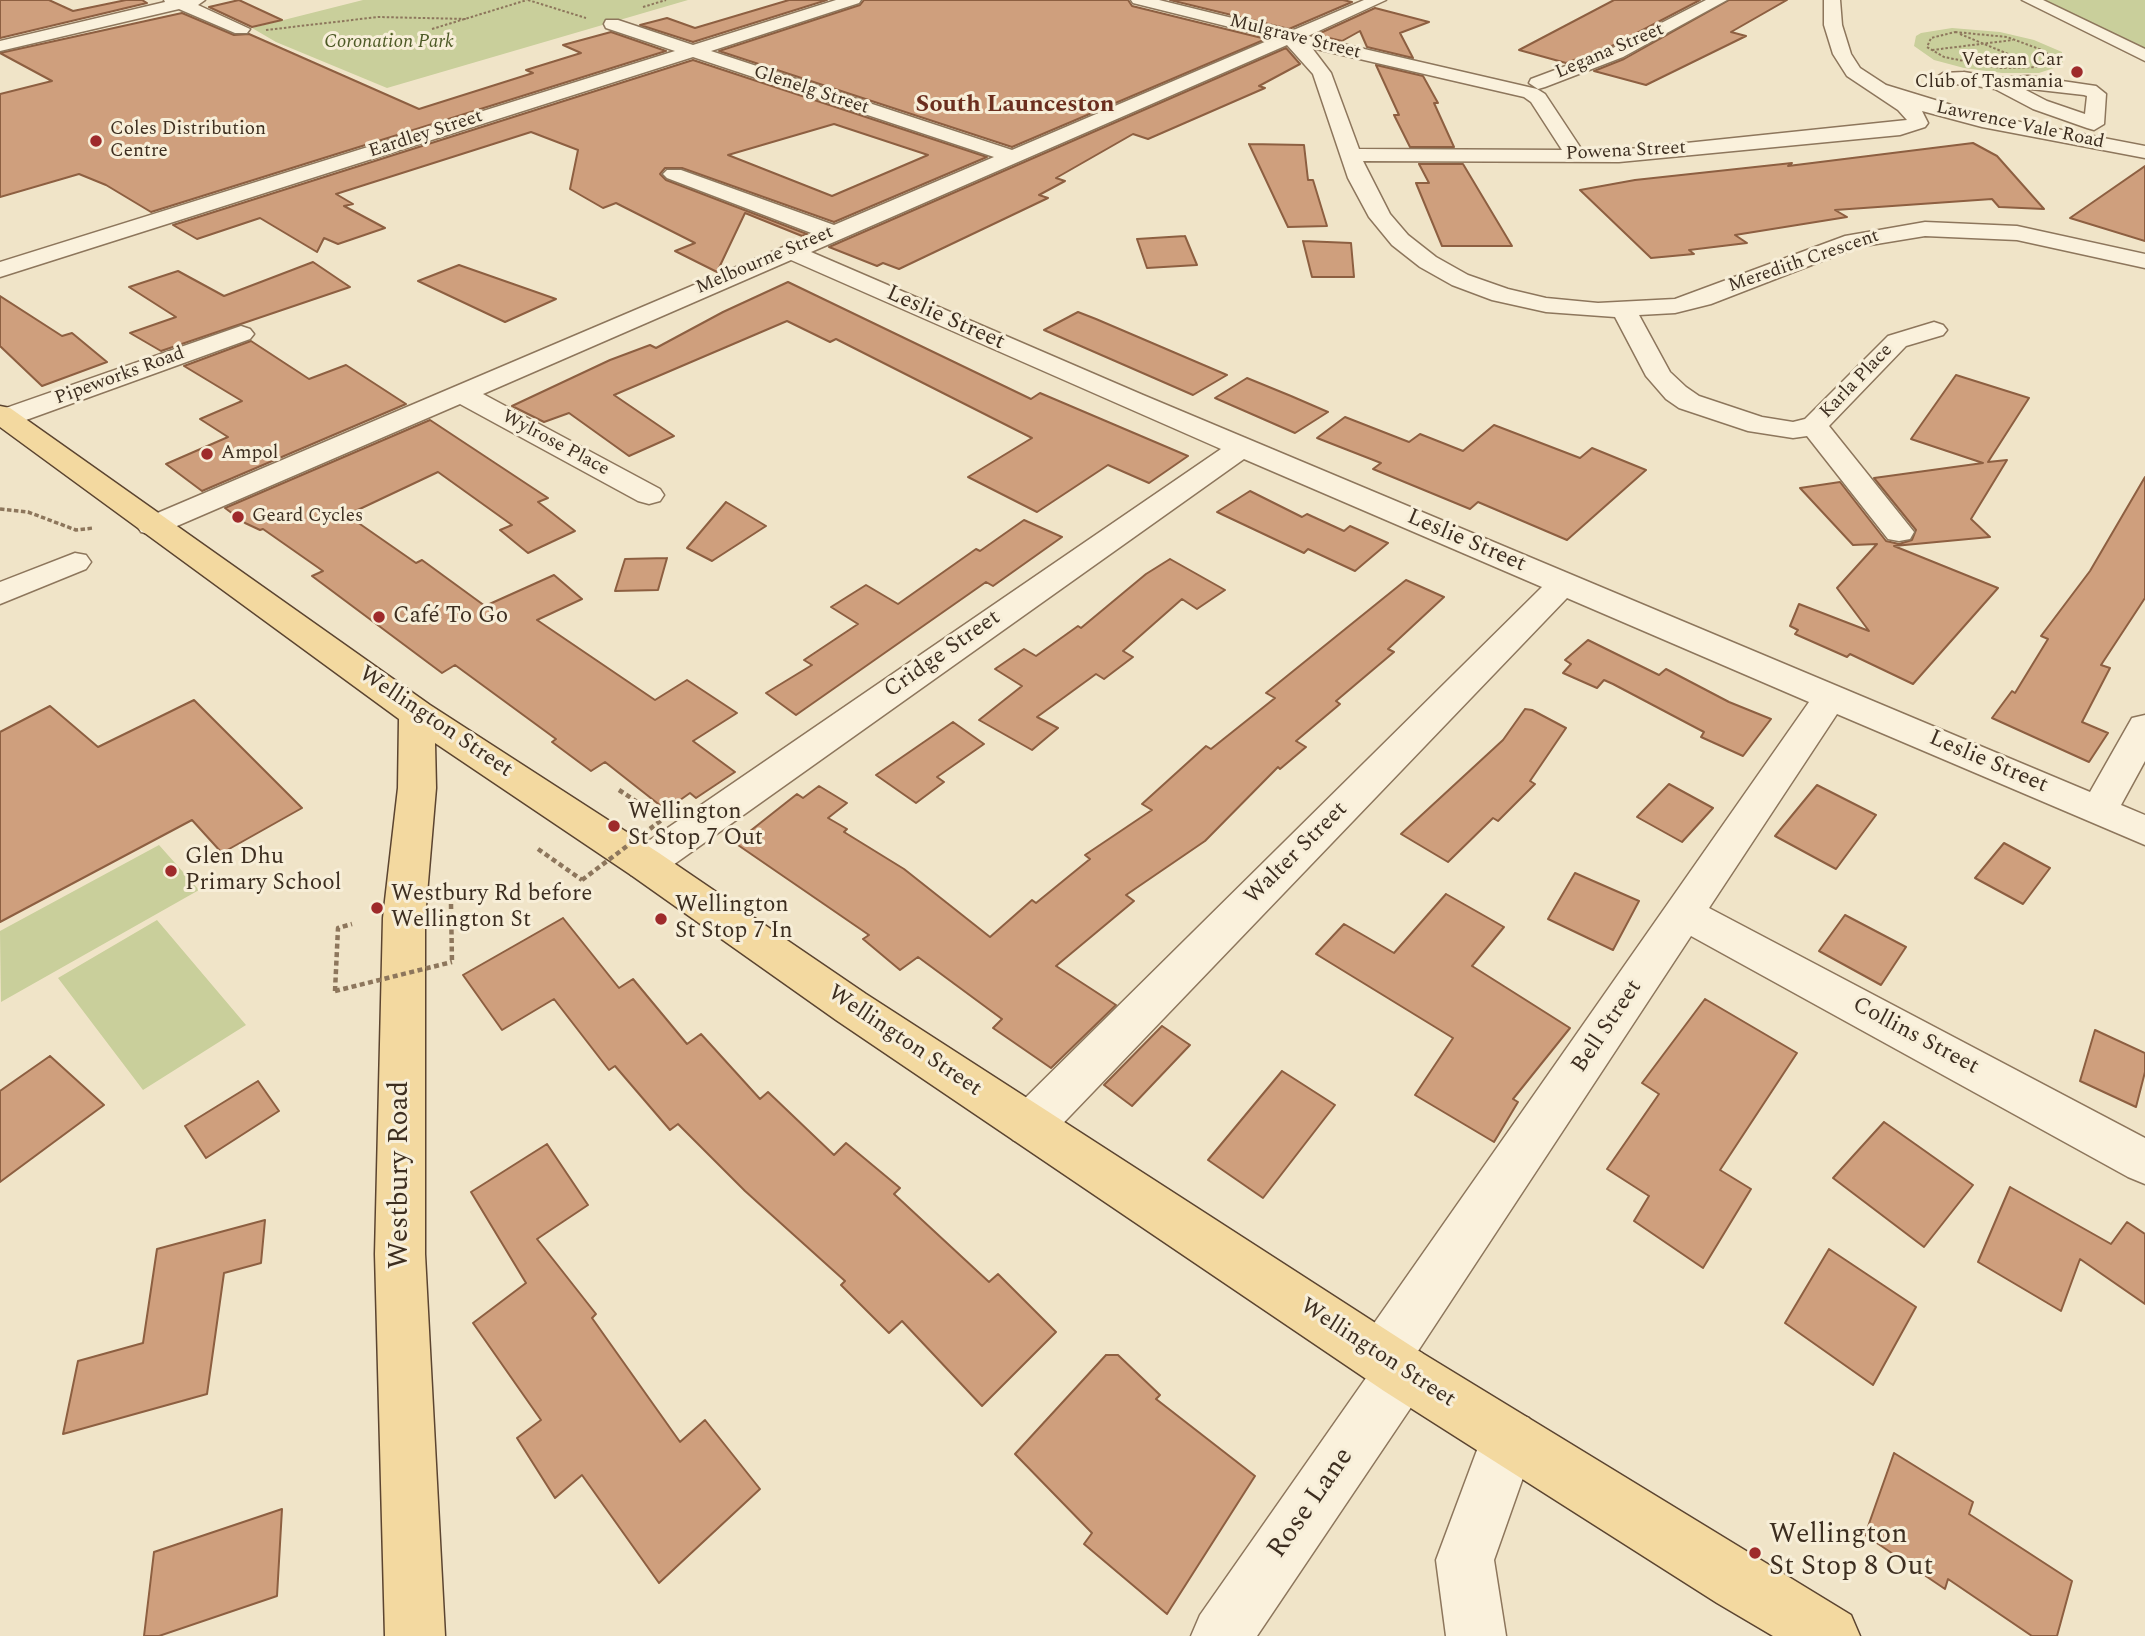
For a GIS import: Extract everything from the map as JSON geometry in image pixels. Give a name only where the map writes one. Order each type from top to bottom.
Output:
[{"type":"main road","name":"Wellington Street","points":[[5,425],[418,714],[645,864],[851,1007],[1393,1365],[1738,1582],[1830,1636]]},
{"type":"main road","name":"Westbury Road","points":[[415,1636],[400,1241],[404,918],[417,788],[418,714]]},
{"type":"street","name":"Eardley Street","points":[[0,270],[852,0]]},
{"type":"street","name":"Mulgrave Street","points":[[1139,0],[1450,77],[1524,90]]},
{"type":"street","name":"Melbourne Street","points":[[152,526],[831,232],[1378,0]]},
{"type":"street","name":"Legana Street","points":[[1524,90],[1588,50],[1692,0]]},
{"type":"street","name":"Legana Street","points":[[1524,90],[1616,53],[1719,0]]},
{"type":"street","name":"Lawrence Vale Road","points":[[1832,0],[1833,25],[1842,54],[1853,72],[1879,89],[1936,109],[2145,152]]},
{"type":"street","points":[[2030,0],[2145,55]]},
{"type":"street","points":[[0,46],[183,1],[242,29]]},
{"type":"street","name":"Glenelg Street","points":[[612,24],[1011,156]]},
{"type":"street","name":"Meredith Crescent","points":[[1287,37],[1305,51],[1322,73],[1354,162],[1380,217],[1420,257],[1480,288],[1546,305],[1624,311],[1652,309],[1702,299],[1832,249],[1896,231],[1955,228],[2017,233],[2145,261]]},
{"type":"street","points":[[1943,79],[1964,78],[2000,84],[2028,82],[2089,90],[2096,94],[2094,124]]},
{"type":"street","points":[[2000,84],[2040,104],[2094,124],[2098,129],[2097,143]]},
{"type":"street","points":[[1879,89],[1905,106],[1918,119],[1914,126],[1900,129]]},
{"type":"street","points":[[1524,90],[1576,156]]},
{"type":"street","name":"Powena Street","points":[[1354,162],[1619,156],[1900,129],[1978,127],[2052,135]]},
{"type":"street","points":[[1345,200],[1340,190],[1342,172],[1354,162]]},
{"type":"street","points":[[674,174],[831,232]]},
{"type":"street","name":"Meredith Crescent","points":[[1359,227],[1412,275],[1448,295],[1527,311],[1545,310],[1546,305]]},
{"type":"street","name":"Leslie Street","points":[[789,251],[2145,831]]},
{"type":"street","points":[[1546,305],[1553,299],[1588,295],[1633,300],[1652,309]]},
{"type":"street","name":"Karla Place","points":[[1624,311],[1666,386],[1682,398],[1771,429],[1793,430],[1814,426],[1897,341],[1934,330]]},
{"type":"street","name":"Pipeworks Road","points":[[5,425],[241,334]]},
{"type":"street","name":"Wylrose Place","points":[[461,393],[649,495]]},
{"type":"street","points":[[1814,426],[1899,532]]},
{"type":"street","name":"Cridge Street","points":[[645,864],[1242,447]]},
{"type":"street","points":[[0,594],[75,562]]},
{"type":"street","name":"Walter Street","points":[[1030,1125],[1564,583]]},
{"type":"street","name":"Bell Street","points":[[1393,1365],[1685,914],[1831,696]]},
{"type":"street","points":[[2099,811],[2145,727]]},
{"type":"street","name":"Collins Street","points":[[1685,914],[2145,1162]]},
{"type":"street","name":"Rose Lane","points":[[1221,1636],[1393,1365]]},
{"type":"street","points":[[1476,1636],[1465,1560],[1509,1438]]},
{"type":"path","points":[[432,29],[527,0],[612,24]]},
{"type":"path","points":[[261,30],[378,17],[467,19]]},
{"type":"path","points":[[1955,32],[2017,57]]},
{"type":"path","points":[[1955,32],[1987,33],[2017,40],[2049,53],[2056,60],[2040,67],[1990,67],[1931,51],[1926,44],[1930,38],[1955,32]]},
{"type":"path","points":[[1931,51],[2017,40]]},
{"type":"path","points":[[2028,62],[2040,67]]},
{"type":"path","points":[[0,509],[28,512],[75,530],[93,528]]},
{"type":"path","points":[[538,849],[582,880],[663,819],[619,790]]},
{"type":"path","points":[[352,924],[338,928],[335,991],[452,962],[452,904]]},
{"type":"green space","name":"Coronation Park","points":[[363,0],[688,0],[387,88],[276,42],[252,28]]},
{"type":"green space","points":[[2040,0],[2145,0],[2145,50]]},
{"type":"green space","points":[[1952,28],[2000,32],[2034,40],[2062,52],[2063,65],[2039,73],[2002,73],[1964,68],[1934,60],[1914,46],[1916,36],[1921,33]]},
{"type":"green space","points":[[159,845],[199,890],[1,1002],[0,931]]},
{"type":"green space","points":[[157,920],[246,1025],[143,1090],[58,978]]},
{"type":"building","points":[[0,0],[49,0],[73,11],[126,0],[142,0],[147,3],[0,38]]},
{"type":"building","points":[[239,0],[282,20],[252,27],[209,7]]},
{"type":"building","points":[[789,0],[827,0],[693,42],[640,25],[667,18],[695,28]]},
{"type":"building","points":[[864,0],[1128,0],[1132,6],[1266,39],[1012,147],[719,51],[860,5]]},
{"type":"building","points":[[1170,0],[1343,0],[1352,2],[1289,29]]},
{"type":"building","points":[[1614,0],[1700,0],[1610,47],[1566,63],[1519,50]]},
{"type":"building","points":[[1729,0],[1787,0],[1731,32],[1746,36],[1646,85],[1594,71],[1624,59]]},
{"type":"building","points":[[1375,8],[1429,22],[1400,33],[1413,58],[1367,47],[1360,31],[1342,41],[1316,35]]},
{"type":"building","points":[[182,13],[234,35],[249,34],[419,109],[533,73],[526,70],[581,53],[563,45],[611,32],[666,51],[151,212],[106,185],[79,174],[0,197],[0,94],[52,81],[0,53]]},
{"type":"building","points":[[1286,48],[1300,64],[1259,86],[1265,88],[1148,139],[1133,134],[1056,178],[1065,181],[1039,195],[1048,198],[899,269],[883,263],[877,266],[829,247]]},
{"type":"building","points":[[693,60],[987,157],[834,222],[682,168],[665,168],[660,174],[666,180],[807,234],[802,236],[745,213],[717,272],[675,251],[695,243],[616,203],[603,208],[570,189],[578,150],[531,132],[336,194],[353,204],[344,206],[385,228],[338,244],[324,238],[317,252],[260,218],[197,239],[173,225]],"holes":[[[834,124],[928,155],[832,196],[728,155]]]},
{"type":"building","points":[[1376,65],[1423,76],[1438,103],[1434,103],[1454,147],[1410,147],[1394,115],[1399,115]]},
{"type":"building","points":[[1973,143],[1997,156],[2044,209],[1999,207],[1992,199],[1835,210],[1847,217],[1735,235],[1747,243],[1689,250],[1694,254],[1651,258],[1580,190],[1635,180],[1792,163],[1788,166]]},
{"type":"building","points":[[1249,144],[1304,145],[1308,180],[1313,180],[1327,226],[1288,227]]},
{"type":"building","points":[[1419,164],[1463,164],[1512,246],[1442,246],[1416,183],[1429,183]]},
{"type":"building","points":[[2145,166],[2145,241],[2070,218]]},
{"type":"building","points":[[1185,236],[1197,265],[1147,268],[1137,239]]},
{"type":"building","points":[[1303,241],[1351,243],[1354,277],[1312,277]]},
{"type":"building","points":[[313,262],[350,287],[161,351],[130,333],[176,317],[129,287],[178,271],[224,296]]},
{"type":"building","points":[[459,265],[556,299],[505,322],[418,281]]},
{"type":"building","points":[[788,282],[1031,399],[1040,393],[1188,456],[1149,483],[1108,465],[1037,512],[968,477],[1032,438],[836,339],[830,342],[787,321],[614,395],[674,436],[629,456],[569,413],[544,422],[512,406],[610,360],[650,345],[656,348],[723,312]]},
{"type":"building","points":[[0,296],[62,336],[72,333],[107,362],[42,386],[0,346]]},
{"type":"building","points":[[1078,312],[1227,375],[1193,395],[1044,330]]},
{"type":"building","points":[[251,341],[309,379],[346,365],[406,404],[202,491],[166,464],[228,437],[200,419],[242,401],[184,366]]},
{"type":"building","points":[[1956,375],[2029,398],[1988,462],[2007,460],[1971,519],[1990,537],[1894,546],[1998,588],[1913,684],[1850,654],[1847,657],[1795,634],[1798,630],[1790,626],[1799,604],[1869,631],[1837,588],[1877,544],[1853,545],[1800,488],[1840,482],[1886,541],[1899,544],[1912,540],[1916,530],[1874,478],[1983,463],[1911,439]]},
{"type":"building","points":[[1247,378],[1328,412],[1295,433],[1215,398]]},
{"type":"building","points":[[1345,417],[1409,442],[1420,434],[1463,451],[1494,425],[1580,458],[1592,448],[1646,470],[1567,540],[1478,502],[1470,509],[1373,469],[1381,463],[1317,438]]},
{"type":"building","points":[[430,420],[548,498],[538,502],[575,531],[528,553],[500,530],[512,525],[438,472],[347,515],[416,563],[422,560],[485,606],[554,575],[582,599],[537,620],[655,700],[687,680],[737,713],[693,741],[735,772],[696,798],[690,793],[666,810],[605,762],[591,771],[552,742],[556,739],[455,665],[442,673],[312,576],[323,571],[263,529],[245,523],[225,508]]},
{"type":"building","points":[[2145,477],[2145,598],[2101,665],[2110,668],[2082,722],[2108,733],[2089,762],[1992,718],[2012,691],[2015,693],[2048,639],[2041,636],[2090,571]]},
{"type":"building","points":[[1250,491],[1302,517],[1307,514],[1344,531],[1350,526],[1388,543],[1355,571],[1308,549],[1304,553],[1217,512]]},
{"type":"building","points":[[726,502],[766,526],[712,561],[687,548]]},
{"type":"building","points":[[1024,520],[1062,537],[993,586],[986,582],[796,715],[766,693],[812,665],[804,660],[858,624],[831,607],[866,585],[898,604],[976,549],[980,551]]},
{"type":"building","points":[[667,558],[658,590],[615,591],[625,559]]},
{"type":"building","points":[[1170,559],[1225,590],[1197,609],[1182,599],[1123,651],[1133,657],[1104,679],[1096,674],[1037,717],[1058,728],[1032,750],[979,720],[1022,686],[995,669],[1024,649],[1036,656],[1078,626],[1081,628],[1146,574]]},
{"type":"building","points":[[1406,580],[1444,597],[1388,649],[1394,652],[1336,701],[1340,704],[1296,741],[1306,747],[1280,769],[1278,767],[1205,841],[1126,895],[1134,901],[1056,966],[1116,1005],[1051,1068],[993,1028],[1002,1019],[918,957],[900,970],[863,939],[869,935],[735,843],[797,794],[803,798],[819,786],[847,803],[828,818],[847,829],[844,832],[904,869],[990,937],[1032,900],[1036,903],[1090,859],[1085,855],[1152,810],[1142,804],[1206,746],[1211,749],[1275,698],[1266,693]]},
{"type":"building","points":[[1588,640],[1659,675],[1666,669],[1729,702],[1771,719],[1743,756],[1701,737],[1704,732],[1613,684],[1604,680],[1597,688],[1563,673],[1571,664],[1565,660]]},
{"type":"building","points":[[194,700],[302,808],[222,853],[192,820],[0,922],[0,732],[50,706],[98,747]]},
{"type":"building","points":[[1525,709],[1566,728],[1530,781],[1535,784],[1498,821],[1493,818],[1448,862],[1401,834],[1503,740]]},
{"type":"building","points":[[953,722],[984,744],[937,777],[944,782],[916,803],[876,775]]},
{"type":"building","points":[[1669,784],[1713,808],[1682,842],[1637,817]]},
{"type":"building","points":[[1817,785],[1876,815],[1836,869],[1775,836]]},
{"type":"building","points":[[2004,843],[2050,868],[2023,904],[1975,878]]},
{"type":"building","points":[[1575,873],[1639,901],[1613,950],[1548,919]]},
{"type":"building","points":[[1446,894],[1504,927],[1472,966],[1570,1028],[1513,1099],[1518,1102],[1494,1142],[1415,1095],[1453,1038],[1316,954],[1344,924],[1394,953]]},
{"type":"building","points":[[1845,915],[1906,947],[1881,985],[1819,951]]},
{"type":"building","points":[[563,918],[619,988],[633,979],[687,1044],[701,1034],[760,1099],[768,1092],[834,1155],[846,1143],[900,1188],[894,1194],[989,1282],[998,1274],[1056,1332],[982,1406],[902,1321],[889,1333],[841,1285],[845,1281],[745,1191],[678,1124],[670,1130],[615,1066],[609,1070],[554,999],[502,1030],[463,975]]},
{"type":"building","points":[[1705,999],[1797,1053],[1720,1170],[1751,1189],[1703,1268],[1634,1221],[1649,1196],[1607,1169],[1659,1094],[1642,1083]]},
{"type":"building","points":[[1162,1026],[1190,1045],[1132,1106],[1104,1085]]},
{"type":"building","points":[[2095,1030],[2145,1053],[2145,1072],[2136,1107],[2080,1081]]},
{"type":"building","points":[[50,1056],[104,1105],[0,1182],[0,1091]]},
{"type":"building","points":[[1282,1071],[1335,1105],[1263,1198],[1208,1160]]},
{"type":"building","points":[[258,1081],[279,1111],[206,1158],[185,1126]]},
{"type":"building","points":[[1884,1122],[1973,1185],[1924,1247],[1833,1178]]},
{"type":"building","points":[[547,1144],[588,1205],[537,1239],[596,1314],[592,1318],[680,1442],[705,1420],[760,1489],[659,1583],[582,1475],[555,1498],[517,1438],[541,1420],[473,1323],[526,1283],[471,1192]]},
{"type":"building","points":[[2010,1187],[2111,1244],[2127,1222],[2145,1234],[2145,1304],[2080,1259],[2061,1311],[1978,1262]]},
{"type":"building","points":[[265,1220],[261,1263],[224,1273],[207,1394],[63,1434],[78,1361],[143,1343],[157,1249]]},
{"type":"building","points":[[1829,1249],[1916,1307],[1873,1385],[1785,1323]]},
{"type":"building","points":[[1106,1355],[1118,1355],[1160,1395],[1156,1399],[1255,1476],[1167,1614],[1084,1544],[1092,1533],[1015,1454]]},
{"type":"building","points":[[1894,1453],[1973,1502],[1969,1514],[2072,1581],[2057,1636],[2032,1636],[1948,1579],[1945,1589],[1865,1535]]},
{"type":"building","points":[[282,1509],[277,1596],[159,1636],[144,1636],[154,1552]]},
{"type":"place","name":"Veteran Car Club of Tasmania","points":[[2077,72]]},
{"type":"place","name":"Coles Distribution Centre","points":[[96,141]]},
{"type":"place","name":"Ampol","points":[[207,454]]},
{"type":"place","name":"Geard Cycles","points":[[238,517]]},
{"type":"place","name":"Café To Go","points":[[379,617]]},
{"type":"place","name":"Wellington St Stop 7 Out","points":[[614,826]]},
{"type":"place","name":"Glen Dhu Primary School","points":[[171,871]]},
{"type":"place","name":"Westbury Rd before Wellington St","points":[[377,908]]},
{"type":"place","name":"Wellington St Stop 7 In","points":[[661,919]]},
{"type":"place","name":"Wellington St Stop 8 Out","points":[[1755,1553]]},
{"type":"district","name":"South Launceston","points":[[1015,106]]}]
